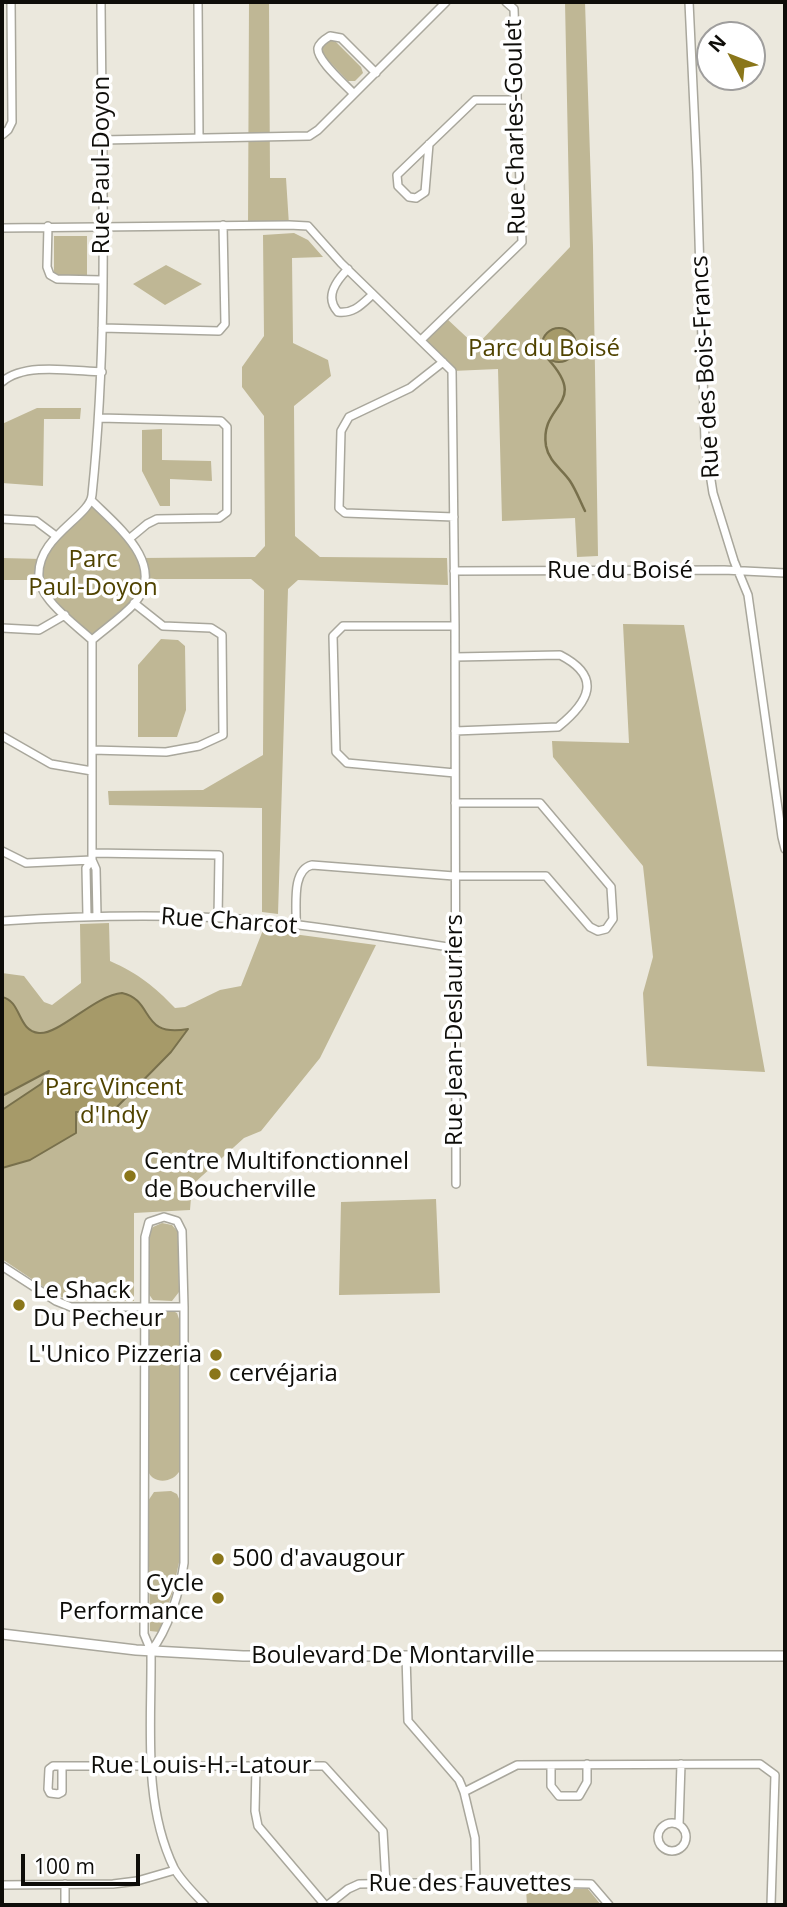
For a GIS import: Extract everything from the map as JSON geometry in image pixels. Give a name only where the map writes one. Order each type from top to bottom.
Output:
[{"type":"street","points":[[2,135],[12,122],[11,2]]},
{"type":"street","name":"Rue Paul-Doyon","points":[[91,500],[102,372],[101,2]]},
{"type":"street","points":[[198,2],[199,138]]},
{"type":"street","points":[[102,140],[309,136],[446,2]]},
{"type":"street","name":"Rue Charles-Goulet","points":[[421,340],[522,242],[514,9],[506,2]]},
{"type":"street","name":"Rue des Bois-Francs","points":[[689,2],[705,442],[713,493],[745,585],[751,615],[785,849]]},
{"type":"street","points":[[354,94],[321,60],[318,46],[330,36],[341,38],[376,72]]},
{"type":"street","points":[[429,144],[425,192],[416,198],[408,197],[398,186],[397,175],[429,144],[475,100],[517,100]]},
{"type":"street","points":[[102,328],[219,331],[225,324],[223,225]]},
{"type":"street","points":[[48,226],[47,267],[50,275],[57,279],[102,280]]},
{"type":"street","name":"Rue Jean-Deslauriers","points":[[2,228],[308,226],[452,371],[456,1184]]},
{"type":"street","points":[[348,269],[335,282],[332,290],[334,307],[338,312],[348,313],[354,310],[373,294]]},
{"type":"street","points":[[443,362],[410,388],[349,417],[341,431],[339,508],[345,513],[454,517]]},
{"type":"street","points":[[2,382],[22,370],[102,372]]},
{"type":"street","points":[[99,418],[220,421],[227,427],[227,512],[219,518],[157,519],[129,539]]},
{"type":"street","points":[[92,640],[134,603],[141,592],[145,573],[142,558],[129,539],[91,500],[56,536],[42,559],[39,580],[44,595],[92,640],[92,856],[96,869],[97,916]]},
{"type":"street","points":[[2,519],[36,521],[56,536]]},
{"type":"street","name":"Rue du Boisé","points":[[454,571],[785,573]]},
{"type":"street","points":[[92,750],[166,752],[198,746],[223,735],[222,635],[211,628],[163,626],[134,603]]},
{"type":"street","points":[[2,628],[39,630],[65,615]]},
{"type":"street","points":[[455,626],[344,626],[333,636],[336,752],[346,763],[455,773]]},
{"type":"street","points":[[455,657],[560,655],[575,663],[581,670],[587,678],[588,692],[581,705],[558,727],[455,731]]},
{"type":"street","points":[[2,736],[51,764],[92,771]]},
{"type":"street","points":[[296,925],[299,875],[306,866],[312,865],[454,876],[546,876],[590,927],[598,931],[606,929],[613,919],[611,887],[540,803],[455,803]]},
{"type":"street","points":[[2,851],[26,863],[92,856],[219,855],[218,918]]},
{"type":"street","points":[[87,916],[86,868],[92,856]]},
{"type":"street","name":"Rue Charcot","points":[[2,921],[87,916],[218,918],[296,925],[456,948]]},
{"type":"street","points":[[151,1651],[164,1635],[178,1593],[184,1563],[184,1307],[181,1228],[174,1219],[163,1217],[151,1220],[146,1230],[144,1634],[151,1651],[151,1764],[154,1811],[175,1870],[205,1905]]},
{"type":"street","points":[[2,1266],[56,1301],[71,1307],[184,1307]]},
{"type":"street","name":"Boulevard De Montarville","points":[[2,1634],[151,1651],[243,1656],[785,1656]]},
{"type":"street","points":[[406,1656],[408,1721],[458,1780],[464,1792],[475,1838],[476,1882]]},
{"type":"street","points":[[551,1765],[551,1786],[559,1796],[579,1796],[587,1782],[587,1764]]},
{"type":"street","points":[[679,1825],[681,1764]]},
{"type":"street","points":[[464,1792],[517,1765],[760,1764],[775,1775],[771,1905]]},
{"type":"street","name":"Rue Louis-H.-Latour","points":[[62,1766],[324,1766],[383,1831],[386,1884]]},
{"type":"street","points":[[256,1767],[257,1826],[326,1905]]},
{"type":"street","points":[[2,1885],[113,1884],[137,1881],[175,1870]]},
{"type":"street","name":"Rue des Fauvettes","points":[[326,1905],[359,1884],[476,1882],[591,1884],[609,1905]]},
{"type":"street","points":[[65,1884],[65,1905]]},
{"type":"green space","points":[[249,2],[269,2],[270,178],[286,178],[289,225],[248,225]]},
{"type":"green space","name":"Parc du Boisé","points":[[565,2],[585,2],[593,247],[598,556],[577,557],[575,518],[502,521],[498,369],[452,371],[421,340],[445,317],[476,346],[570,247]]},
{"type":"green space","points":[[329,40],[335,41],[361,67],[363,73],[355,81],[348,81],[324,56],[322,47]]},
{"type":"green space","name":"Parc Paul-Doyon","points":[[294,233],[308,240],[323,257],[292,258],[293,343],[328,360],[331,376],[294,406],[295,536],[320,557],[447,558],[448,585],[298,580],[288,589],[278,914],[262,912],[262,808],[109,805],[108,791],[203,790],[263,755],[264,590],[251,579],[145,579],[134,603],[92,640],[44,595],[39,580],[2,580],[2,558],[42,559],[91,500],[142,558],[255,557],[265,546],[264,416],[242,387],[242,367],[264,336],[263,235]]},
{"type":"green space","points":[[54,236],[87,236],[87,276],[54,275]]},
{"type":"green space","points":[[166,265],[202,284],[165,305],[133,284]]},
{"type":"green space","points":[[37,408],[81,408],[80,419],[44,419],[43,486],[2,483],[2,424]]},
{"type":"green space","points":[[162,429],[162,460],[211,461],[212,481],[170,479],[170,506],[160,506],[142,471],[142,430]]},
{"type":"green space","points":[[623,624],[684,625],[765,1072],[647,1066],[643,993],[653,957],[643,866],[553,757],[552,741],[629,743]]},
{"type":"green space","points":[[161,639],[178,640],[185,646],[186,710],[177,737],[138,737],[138,665]]},
{"type":"green space","name":"Parc Vincent d'Indy","points":[[109,923],[110,961],[146,981],[175,1008],[185,1007],[220,990],[241,986],[263,930],[376,945],[320,1058],[261,1131],[244,1138],[192,1185],[190,1210],[134,1213],[134,1301],[73,1300],[57,1296],[2,1259],[2,973],[24,976],[44,1002],[52,1005],[81,983],[80,924]]},
{"type":"green space","points":[[436,1199],[440,1293],[339,1295],[341,1202]]},
{"type":"green space","points":[[162,1223],[172,1225],[178,1232],[179,1292],[172,1301],[153,1300],[148,1293],[148,1235],[153,1227]]},
{"type":"green space","points":[[171,1310],[177,1313],[179,1319],[180,1470],[173,1478],[164,1481],[154,1479],[148,1471],[148,1318],[153,1311]]},
{"type":"green space","points":[[171,1491],[177,1494],[180,1501],[180,1558],[172,1594],[159,1632],[150,1631],[148,1501],[154,1492]]},
{"type":"green space","points":[[526,1889],[588,1889],[601,1905],[527,1905]]},
{"type":"shaded area","points":[[559,328],[571,333],[576,345],[571,357],[559,362],[547,357],[542,345],[547,333]]},
{"type":"shaded area","points":[[122,993],[139,1003],[154,1023],[162,1028],[188,1029],[171,1052],[112,1112],[76,1112],[76,1133],[30,1160],[2,1168],[2,1110],[41,1084],[49,1071],[2,1096],[2,997],[13,1004],[27,1027],[39,1033],[57,1028],[100,1000]]},
{"type":"waterway","points":[[548,359],[560,374],[564,395],[549,421],[546,446],[553,461],[572,484],[585,511]]},
{"type":"place","name":"Centre Multifonctionnel de Boucherville","points":[[130,1176]]},
{"type":"place","name":"Le Shack Du Pecheur","points":[[19,1305]]},
{"type":"place","name":"L'Unico Pizzeria","points":[[216,1355]]},
{"type":"place","name":"cervéjaria","points":[[215,1374]]},
{"type":"place","name":"500 d'avaugour","points":[[218,1559]]},
{"type":"place","name":"Cycle Performance","points":[[218,1598]]}]
